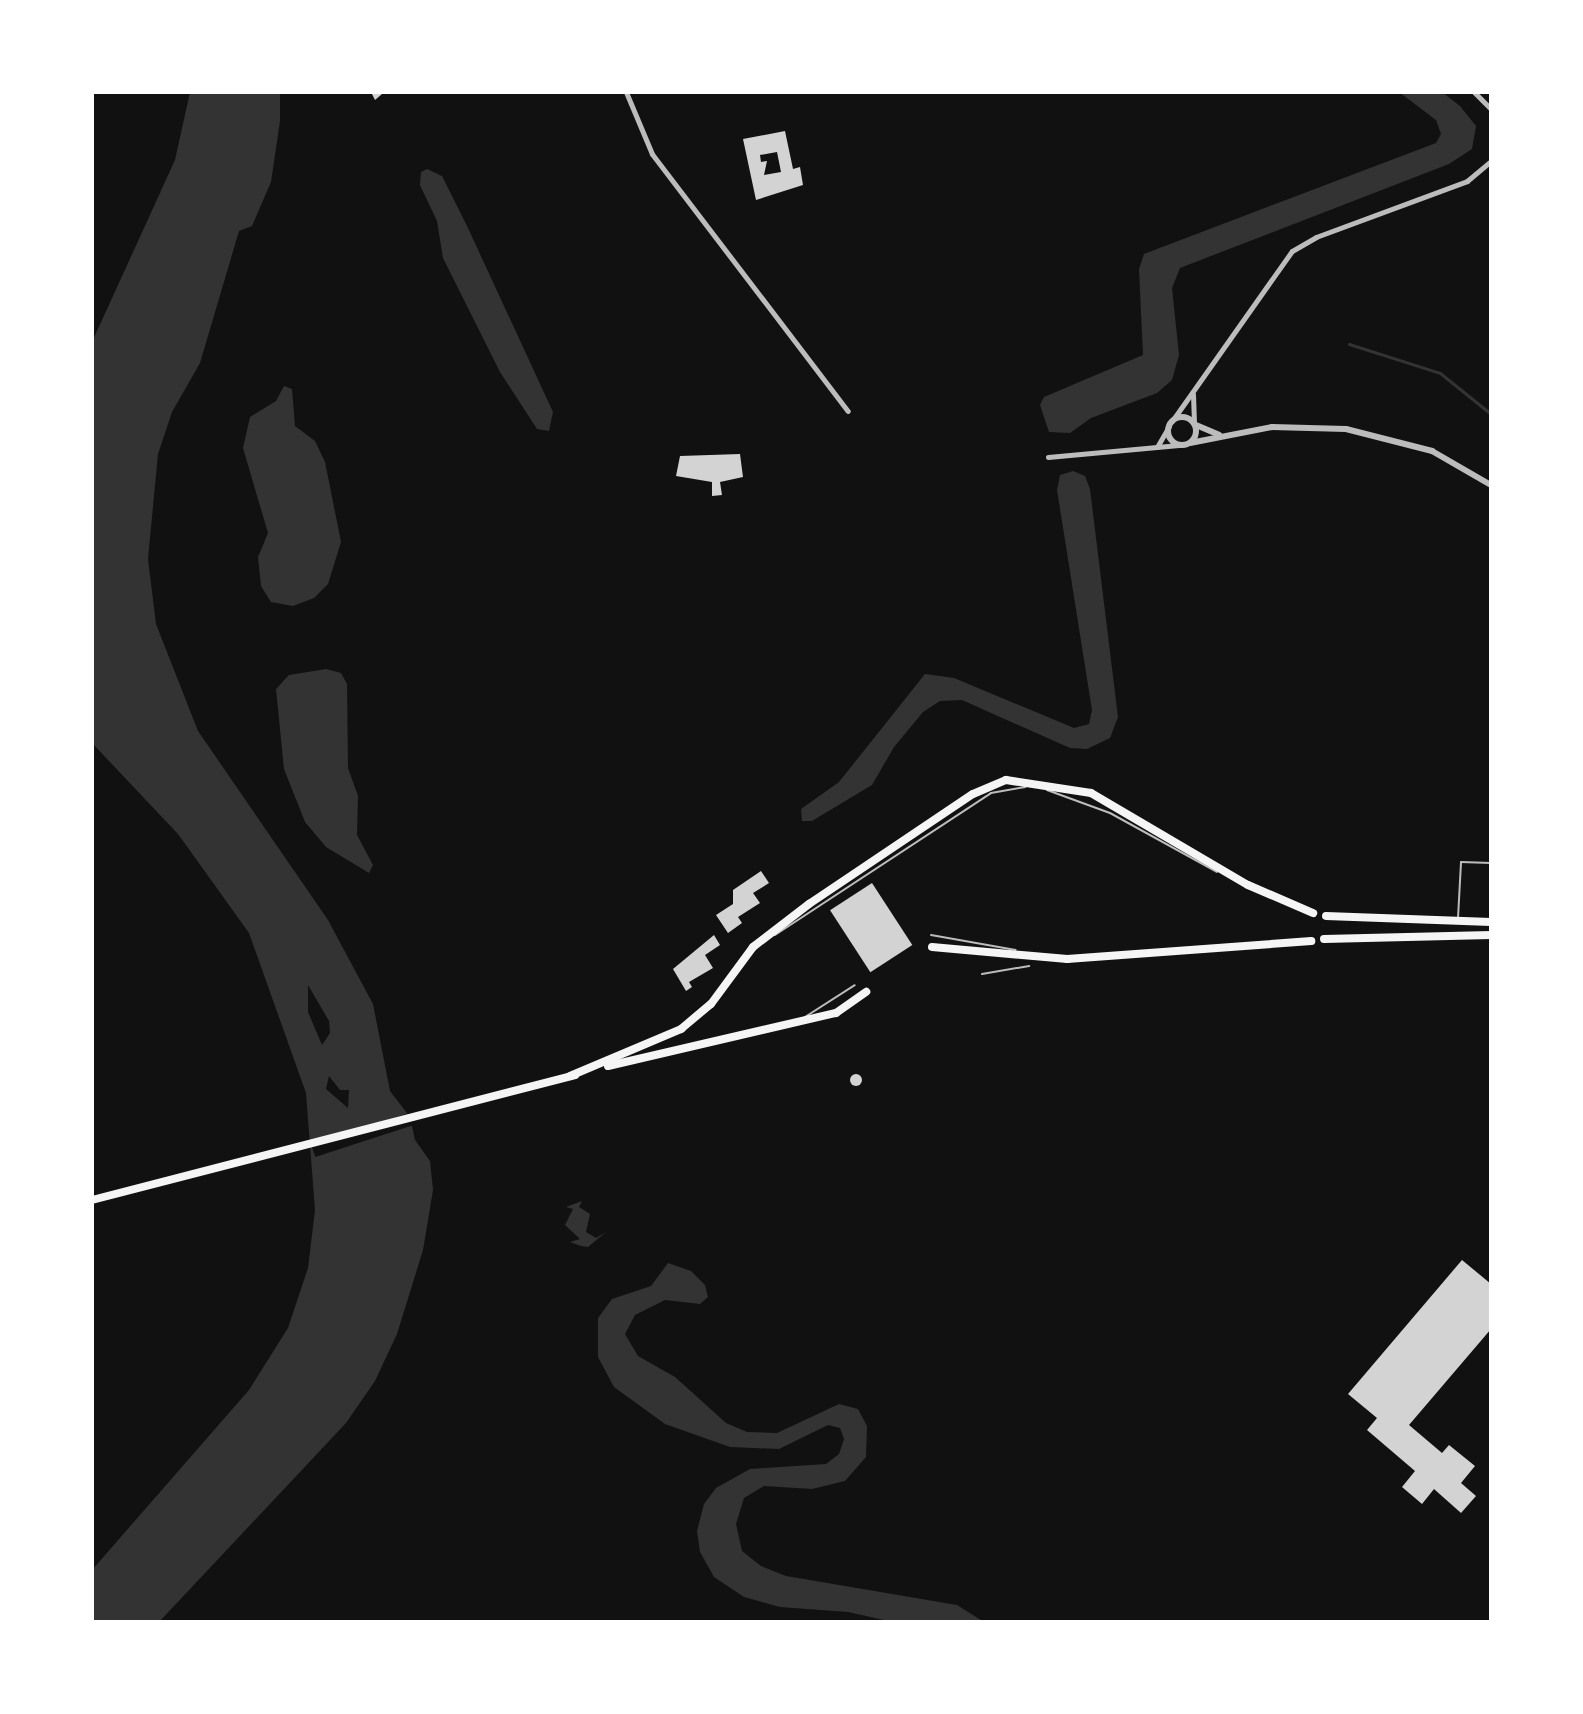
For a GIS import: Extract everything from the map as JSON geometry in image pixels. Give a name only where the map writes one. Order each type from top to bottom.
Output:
[{"type":"highway","points":[[570,1076],[681,1029],[711,1004],[753,947],[973,794],[1006,780],[1091,793],[1248,885],[1313,913]]},
{"type":"highway","points":[[1326,916],[1491,922]]},
{"type":"highway","points":[[1324,939],[1491,935]]},
{"type":"highway","points":[[932,947],[1067,959],[1311,941]]},
{"type":"highway","points":[[92,1200],[570,1076],[836,1013],[866,992]]},
{"type":"street","points":[[626,92],[652,154],[848,411]]},
{"type":"street","points":[[1474,92],[1491,109]]},
{"type":"street","points":[[1157,448],[1194,389],[1292,251],[1316,237],[1467,181],[1491,161]]},
{"type":"street","points":[[1190,443],[1197,431],[1190,410],[1194,389]]},
{"type":"street","points":[[1171,423],[1186,417],[1222,435]]},
{"type":"street","points":[[1171,423],[1170,438],[1181,445]]},
{"type":"street","points":[[1048,457],[1181,445],[1222,435],[1300,425],[1364,432],[1432,451],[1491,485]]},
{"type":"lane","points":[[1458,921],[1461,862],[1491,863]]},
{"type":"lane","points":[[931,935],[1067,959]]},
{"type":"lane","points":[[982,974],[1029,966]]},
{"type":"lane","points":[[797,1022],[855,985]]},
{"type":"shaded area","points":[[190,92],[280,92],[280,121],[271,182],[252,226],[239,231],[200,363],[172,412],[158,454],[148,559],[156,624],[198,731],[328,920],[373,1004],[390,1091],[410,1117],[415,1140],[430,1161],[433,1190],[423,1250],[397,1334],[375,1381],[346,1423],[159,1622],[92,1622],[92,1570],[249,1390],[288,1328],[308,1268],[315,1210],[306,1093],[249,933],[178,834],[92,743],[92,342],[175,160]],"holes":[[[308,985],[329,1021],[330,1033],[322,1045],[308,1012]],[[329,1076],[340,1090],[349,1090],[348,1108],[326,1089]]]},
{"type":"shaded area","points":[[1399,92],[1442,92],[1460,106],[1476,126],[1472,149],[1449,164],[1180,268],[1172,288],[1179,355],[1172,380],[1157,393],[1091,418],[1070,433],[1049,432],[1040,405],[1044,397],[1143,355],[1139,269],[1144,254],[1436,143],[1441,134],[1436,120]]},
{"type":"shaded area","points":[[427,169],[442,176],[468,228],[553,412],[549,431],[537,429],[500,372],[443,258],[437,221],[420,185],[421,172]]},
{"type":"shaded area","points":[[284,386],[292,389],[295,426],[315,441],[325,462],[341,542],[328,584],[314,598],[293,606],[271,602],[261,586],[258,557],[268,533],[243,448],[250,417],[276,401]]},
{"type":"shaded area","points":[[1073,471],[1085,476],[1090,489],[1118,717],[1110,738],[1087,749],[1070,748],[962,700],[940,701],[923,712],[894,747],[872,785],[812,821],[802,821],[801,809],[839,782],[925,674],[954,678],[1074,728],[1089,724],[1092,710],[1057,490],[1060,475]]},
{"type":"shaded area","points":[[326,669],[341,673],[347,684],[348,768],[358,796],[357,835],[373,865],[369,873],[326,847],[305,822],[284,769],[276,689],[289,675]]},
{"type":"shaded area","points":[[582,1201],[579,1207],[590,1214],[586,1232],[596,1238],[606,1232],[588,1247],[570,1242],[580,1239],[565,1225],[573,1209],[566,1207]]},
{"type":"shaded area","points":[[668,1263],[691,1271],[705,1285],[708,1297],[700,1304],[665,1300],[635,1315],[625,1334],[638,1356],[675,1377],[726,1423],[747,1432],[777,1433],[839,1404],[858,1409],[867,1426],[866,1457],[845,1481],[812,1489],[764,1486],[744,1498],[736,1524],[742,1551],[761,1566],[786,1576],[957,1605],[984,1622],[893,1622],[848,1612],[780,1607],[744,1597],[714,1577],[700,1552],[697,1531],[704,1504],[716,1488],[750,1469],[826,1464],[839,1454],[844,1439],[840,1428],[828,1425],[779,1449],[730,1447],[665,1424],[614,1387],[598,1357],[598,1318],[612,1299],[651,1286]]},
{"type":"pier","points":[[412,1112],[416,1124],[315,1157],[311,1145]]},
{"type":"building","points":[[371,92],[380,92],[382,94],[375,100]]},
{"type":"building","points":[[785,131],[793,169],[800,167],[803,185],[756,200],[743,139]],"holes":[[[777,152],[781,172],[764,175],[767,161],[761,162],[760,155]]]},
{"type":"building","points":[[740,454],[743,477],[720,482],[722,495],[712,496],[712,482],[676,476],[680,456]]},
{"type":"building","points":[[761,871],[769,883],[753,893],[760,903],[738,917],[742,923],[728,933],[716,915],[733,904],[733,890]]},
{"type":"building","points":[[872,883],[912,945],[870,972],[830,910]]},
{"type":"building","points":[[714,935],[720,945],[705,955],[713,968],[689,982],[692,987],[686,991],[673,969]]},
{"type":"building","points":[[851,1075],[861,1075],[861,1085],[851,1085]]},
{"type":"building","points":[[1462,1260],[1491,1284],[1491,1329],[1409,1425],[1442,1453],[1449,1445],[1475,1466],[1461,1483],[1476,1496],[1461,1513],[1434,1489],[1422,1504],[1402,1487],[1415,1471],[1367,1430],[1377,1418],[1348,1394]]},
{"type":"waterway","points":[[1349,344],[1440,373],[1491,414]]}]
